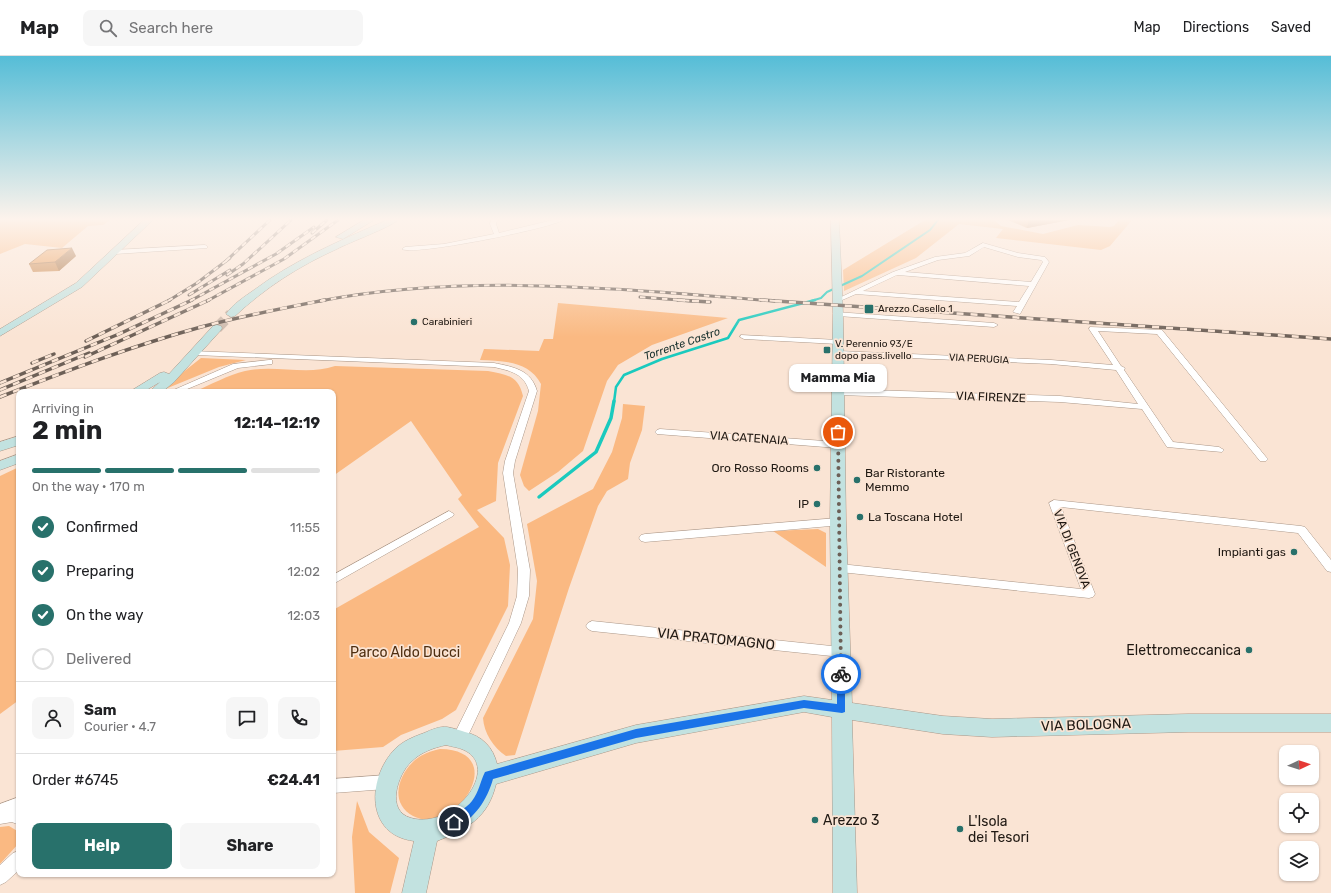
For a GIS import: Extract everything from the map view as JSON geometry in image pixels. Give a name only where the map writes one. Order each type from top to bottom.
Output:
[{"type":"main road","points":[[0,333],[79,285],[107,259]]},
{"type":"main road","points":[[231,314],[261,288],[311,259]]},
{"type":"main road","points":[[836,259],[838,307],[838,522],[845,893]]},
{"type":"main road","points":[[159,389],[170,380],[217,328]]},
{"type":"main road","points":[[140,389],[186,361]]},
{"type":"main road","points":[[0,447],[16,441]]},
{"type":"main road","points":[[0,466],[16,459]]},
{"type":"main road","name":"VIA BOLOGNA","points":[[488,776],[636,734],[804,704],[943,725],[992,728],[1159,723],[1331,723]]},
{"type":"main road","points":[[446,736],[460,737],[472,742],[482,751],[487,762],[488,776],[485,791],[475,806],[462,818],[446,827],[428,831],[411,830],[397,823],[388,812],[384,798],[386,782],[393,768],[403,756],[416,746],[431,739],[446,736]]},
{"type":"main road","points":[[414,893],[428,831]]},
{"type":"street","points":[[838,307],[854,292],[895,273],[934,259]]},
{"type":"street","points":[[1017,312],[1046,262],[1044,259]]},
{"type":"street","points":[[895,273],[1033,284]]},
{"type":"street","points":[[854,292],[1021,304]]},
{"type":"street","points":[[838,307],[994,325]]},
{"type":"street","points":[[1219,450],[1170,445],[1093,329],[1160,332],[1262,459]]},
{"type":"street","name":"VIA PERUGIA","points":[[744,337],[838,347],[1120,368]]},
{"type":"street","points":[[206,341],[213,351],[226,354]]},
{"type":"street","points":[[195,353],[494,365],[524,374],[531,382],[533,391],[510,461],[508,473],[524,570],[523,596],[515,623],[460,737]]},
{"type":"street","points":[[180,389],[236,366],[309,358]]},
{"type":"street","name":"VIA FIRENZE","points":[[838,392],[1060,400],[1144,407]]},
{"type":"street","name":"VIA CATENAIA","points":[[660,432],[838,445]]},
{"type":"street","name":"VIA DI GENOVA","points":[[840,568],[1089,594],[1054,503],[1301,530],[1331,568]]},
{"type":"street","points":[[336,578],[449,514]]},
{"type":"street","points":[[645,538],[838,522]]},
{"type":"street","name":"VIA PRATOMAGNO","points":[[592,626],[841,652]]},
{"type":"street","points":[[336,786],[386,782]]},
{"type":"street","points":[[0,812],[16,806]]},
{"type":"street","points":[[0,816],[13,814],[16,816]]},
{"type":"street","points":[[0,876],[16,862]]},
{"type":"green space","points":[[861,259],[914,259],[844,291],[843,270]]},
{"type":"green space","points":[[558,303],[728,318],[652,345],[618,365],[607,381],[583,451],[558,472],[529,491],[524,486],[520,475],[538,411],[541,384],[536,376],[523,367],[507,362],[480,360],[484,349],[539,351],[544,339],[553,339]]},
{"type":"green space","points":[[201,358],[246,360],[219,367],[165,389],[162,389]]},
{"type":"green space","name":"Parco Aldo Ducci","points":[[335,366],[488,371],[511,377],[518,384],[523,396],[498,463],[496,501],[477,510],[504,538],[510,565],[508,606],[456,710],[442,719],[401,735],[383,747],[336,751],[336,608],[479,527],[458,499],[462,495],[411,421],[336,474],[336,389],[201,389],[239,373],[256,369],[324,369]]},
{"type":"green space","points":[[623,404],[645,406],[642,430],[630,463],[628,479],[607,491],[598,506],[569,588],[515,755],[506,756],[493,744],[485,729],[483,718],[533,619],[537,581],[527,524],[593,489],[612,452],[622,418]]},
{"type":"green space","points":[[16,468],[16,702],[0,714],[0,476]]},
{"type":"green space","points":[[818,529],[826,533],[826,567],[773,531]]},
{"type":"green space","points":[[440,749],[461,753],[472,763],[474,776],[470,791],[459,805],[445,815],[429,819],[413,816],[405,810],[399,797],[399,789],[404,773],[415,760],[421,756]]},
{"type":"green space","points":[[357,801],[369,832],[399,858],[390,893],[355,893],[352,837]]},
{"type":"green space","points":[[9,826],[16,830],[16,846],[0,864],[0,827]]},
{"type":"building","points":[[35,259],[59,259],[55,262],[29,264]]},
{"type":"waterway","name":"Torrente Castro","points":[[811,301],[821,298],[827,292],[862,276],[887,259]]},
{"type":"waterway","name":"Torrente Castro","points":[[614,402],[616,387],[624,375],[662,359],[728,338],[739,320],[815,300]]},
{"type":"waterway","name":"Torrente Castro","points":[[539,497],[596,452],[611,418],[614,401]]},
{"type":"tunnel","points":[[217,328],[231,314]]},
{"type":"railway","points":[[168,301],[197,283],[229,259]]},
{"type":"railway","points":[[227,275],[248,259]]},
{"type":"railway","points":[[191,301],[267,259]]},
{"type":"railway","points":[[208,300],[284,259]]},
{"type":"railway","points":[[189,295],[230,270]]},
{"type":"railway","points":[[320,301],[377,292],[434,287],[491,285],[548,286],[661,292],[771,301]]},
{"type":"railway","points":[[640,297],[683,300]]},
{"type":"railway","points":[[85,357],[208,300]]},
{"type":"railway","points":[[21,389],[99,359],[175,334],[232,319],[325,300]]},
{"type":"railway","points":[[678,300],[683,300]]},
{"type":"railway","points":[[683,300],[710,302]]},
{"type":"railway","points":[[683,300],[692,301]]},
{"type":"railway","points":[[761,300],[771,301]]},
{"type":"railway","points":[[86,341],[168,301]]},
{"type":"railway","points":[[0,383],[119,334],[191,301]]},
{"type":"railway","points":[[771,301],[1331,339]]},
{"type":"railway","points":[[771,301],[775,301]]},
{"type":"railway","points":[[0,390],[89,353]]},
{"type":"railway","points":[[32,363],[54,354]]},
{"type":"railway","points":[[0,397],[16,391]]},
{"type":"way so far","points":[[838,432],[841,674]]},
{"type":"place","name":"Arezzo Casello 1","points":[[869,309]]},
{"type":"place","name":"Carabinieri","points":[[414,322]]},
{"type":"place","name":"V. Perennio 93/E dopo pass.livello","points":[[827,350]]},
{"type":"place","name":"Mamma Mia","points":[[838,432]]},
{"type":"place","name":"Oro Rosso Rooms","points":[[817,468]]},
{"type":"place","name":"Bar Ristorante Memmo","points":[[857,480]]},
{"type":"place","name":"IP","points":[[817,504]]},
{"type":"place","name":"La Toscana Hotel","points":[[860,517]]},
{"type":"place","name":"Impianti gas","points":[[1294,552]]},
{"type":"place","name":"Elettromeccanica","points":[[1249,650]]},
{"type":"place","name":"Arezzo 3","points":[[815,820]]},
{"type":"place","name":"L'Isola dei Tesori","points":[[960,829]]},
{"type":"route","points":[[454,822],[462,818],[475,806],[485,791],[488,776],[636,734],[804,704],[842,709],[841,674]]}]
